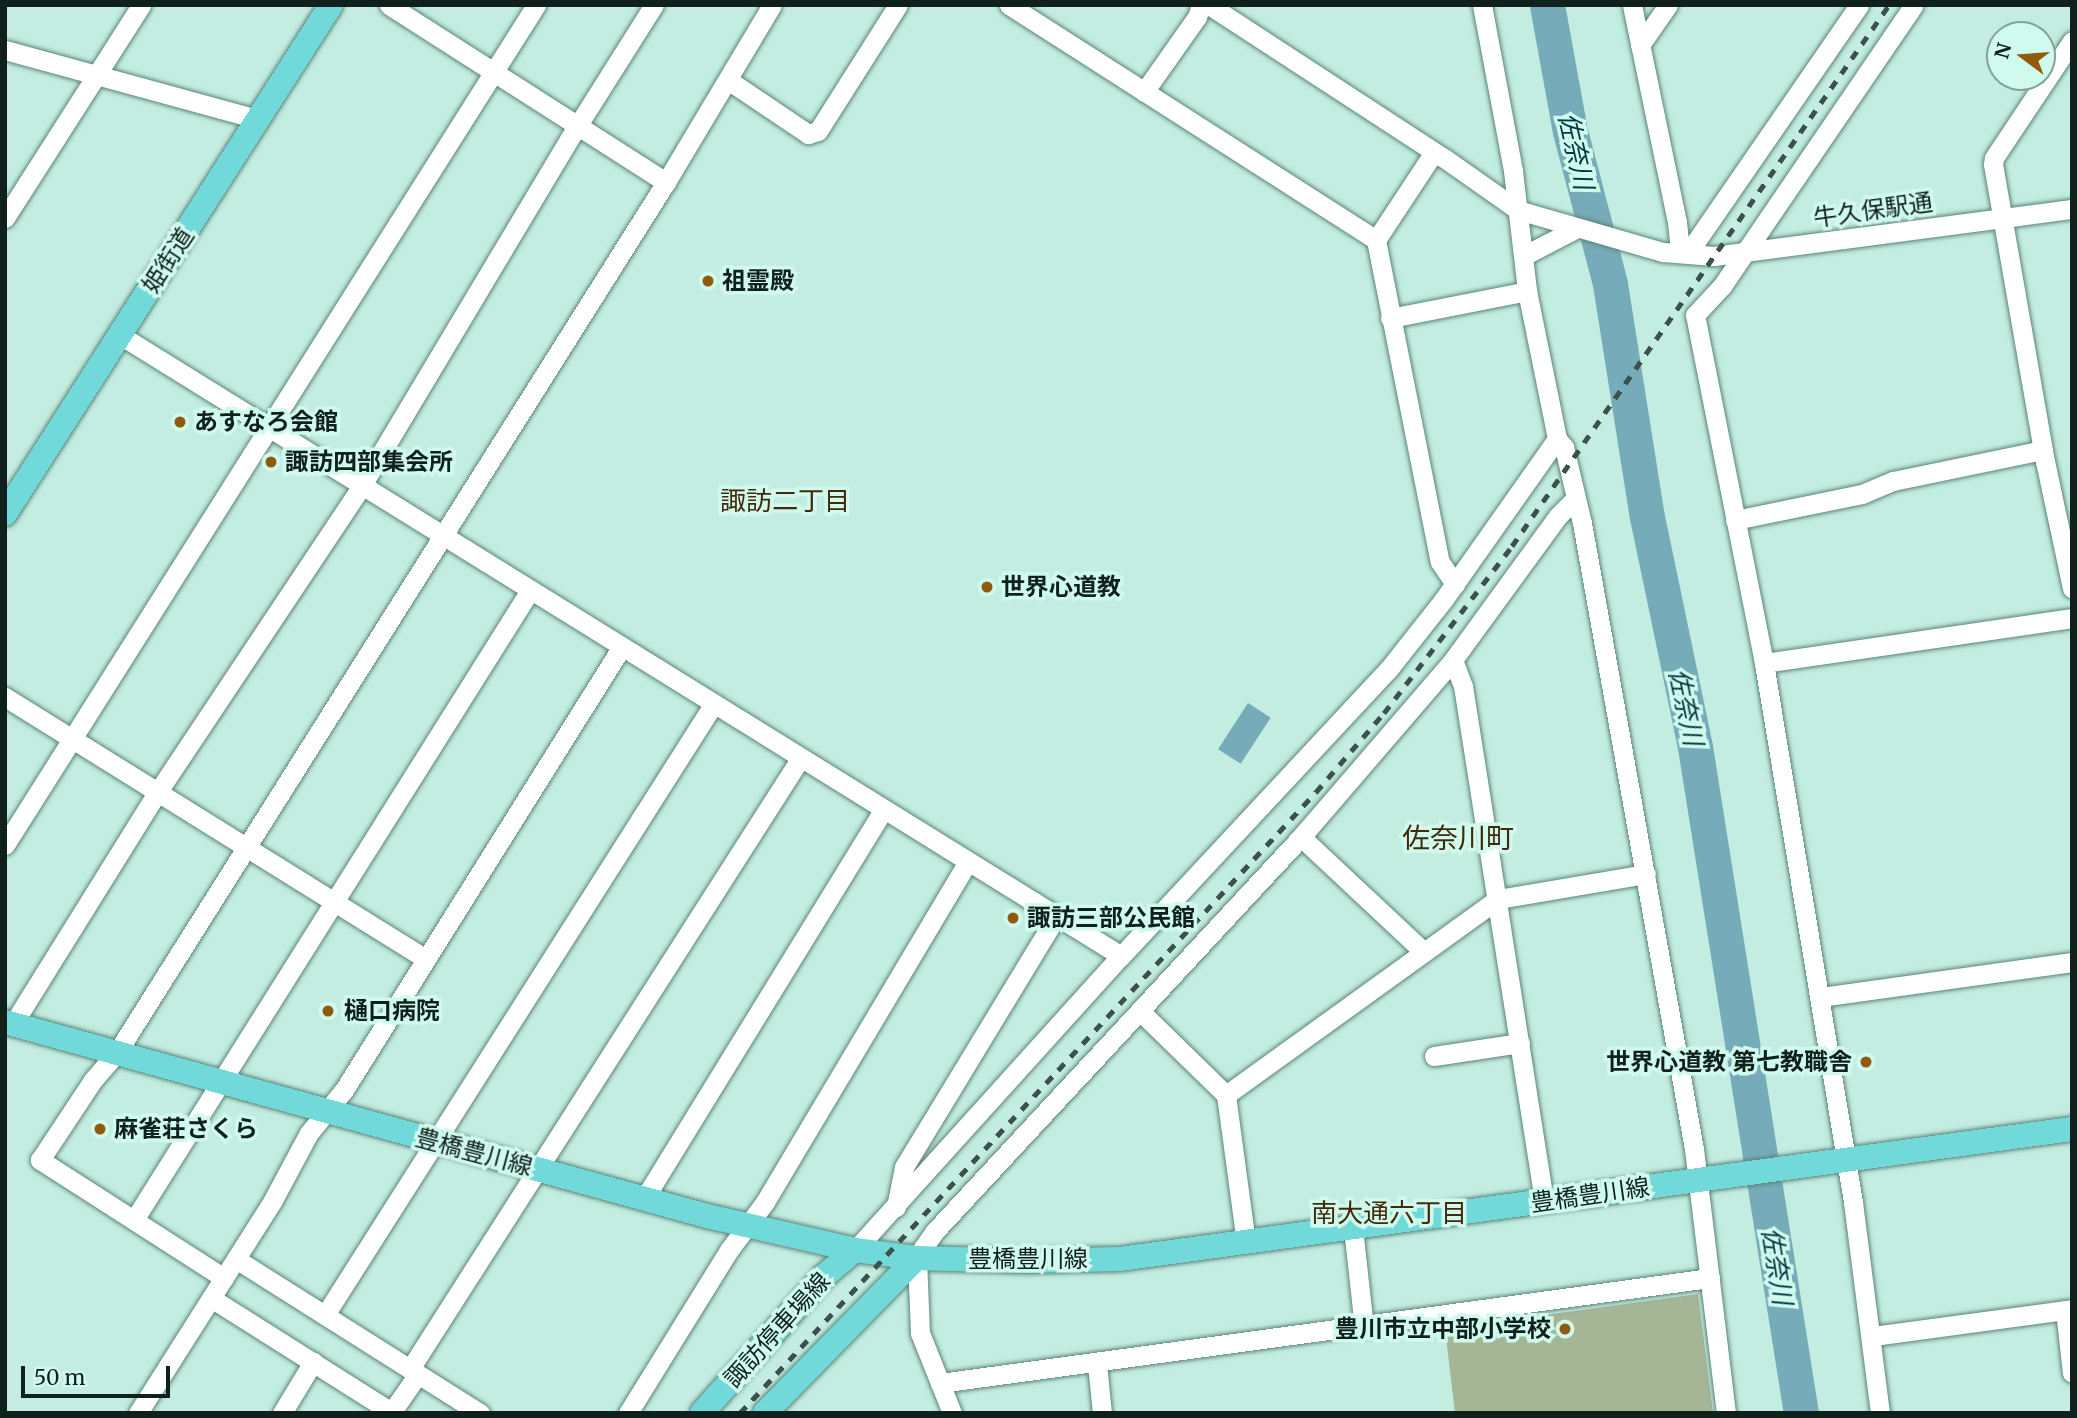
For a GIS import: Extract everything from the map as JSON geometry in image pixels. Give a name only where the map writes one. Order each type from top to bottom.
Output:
[{"type":"main road","name":"姫街道","points":[[5,514],[331,5]]},
{"type":"main road","name":"豊橋豊川線","points":[[9,1023],[746,1226],[855,1250],[917,1258],[1026,1261],[1120,1259],[2072,1129]]},
{"type":"main road","name":"諏訪停車場線","points":[[702,1413],[823,1277],[855,1250]]},
{"type":"main road","name":"諏訪停車場線","points":[[765,1413],[917,1258]]},
{"type":"street","points":[[5,218],[141,5]]},
{"type":"street","points":[[389,5],[666,182]]},
{"type":"street","points":[[5,845],[536,5]]},
{"type":"street","points":[[9,1023],[157,793],[360,487],[578,125],[654,5]]},
{"type":"street","points":[[224,1278],[40,1160],[93,1080],[116,1054],[244,847],[666,182],[772,5]]},
{"type":"street","points":[[728,80],[807,134],[818,131],[898,5]]},
{"type":"street","points":[[1009,5],[1376,240]]},
{"type":"street","points":[[1144,92],[1196,17],[1201,5]]},
{"type":"street","name":"牛久保駅通","points":[[1209,5],[1518,210],[1654,249],[1714,256],[2072,209]]},
{"type":"street","points":[[1482,5],[1518,210],[1527,291],[1557,439],[1564,447],[1576,498],[1646,874],[1711,1178],[1710,1278],[1726,1413]]},
{"type":"street","points":[[1632,5],[1684,253]]},
{"type":"street","points":[[1640,45],[1668,5]]},
{"type":"street","points":[[1684,253],[1859,5]]},
{"type":"street","points":[[1880,1413],[1872,1336],[1765,663],[1695,315],[1722,286],[1914,5]]},
{"type":"street","points":[[2072,41],[1994,158],[2001,217],[2043,450],[2072,588]]},
{"type":"street","points":[[5,50],[257,119]]},
{"type":"street","points":[[1434,152],[1376,240],[1440,562],[1455,584]]},
{"type":"street","points":[[1525,255],[1577,228]]},
{"type":"street","points":[[1390,318],[1527,291]]},
{"type":"street","points":[[120,335],[529,592],[1121,956]]},
{"type":"street","points":[[855,1250],[896,1208],[1121,956],[1388,670],[1455,584],[1557,439]]},
{"type":"street","points":[[1735,520],[1862,494],[1894,481],[2043,450]]},
{"type":"street","points":[[952,1413],[920,1333],[917,1258],[935,1231],[1301,837],[1453,660],[1558,516],[1576,498]]},
{"type":"street","points":[[134,1220],[529,592]]},
{"type":"street","points":[[1765,663],[2072,618]]},
{"type":"street","points":[[138,1413],[236,1259],[309,1133],[328,1112],[621,648]]},
{"type":"street","points":[[1453,660],[1464,686],[1544,1201]]},
{"type":"street","points":[[5,697],[424,958]]},
{"type":"street","points":[[325,1315],[713,705]]},
{"type":"street","points":[[212,1298],[391,1413],[537,1169],[800,759]]},
{"type":"street","points":[[644,1199],[883,810]]},
{"type":"street","points":[[1301,837],[1424,952]]},
{"type":"street","points":[[628,1413],[746,1226],[765,1202],[968,862]]},
{"type":"street","points":[[1226,1095],[1498,899],[1646,874]]},
{"type":"street","points":[[896,1208],[904,1167],[1056,916]]},
{"type":"street","points":[[1820,997],[2072,962]]},
{"type":"street","points":[[1141,1012],[1226,1095],[1246,1242]]},
{"type":"street","points":[[1434,1056],[1520,1043]]},
{"type":"street","points":[[1353,1228],[1364,1327]]},
{"type":"street","points":[[236,1259],[480,1413]]},
{"type":"street","points":[[940,1383],[1097,1364],[1710,1278]]},
{"type":"street","points":[[1872,1336],[2069,1309],[2072,1373]]},
{"type":"street","points":[[282,1413],[313,1362]]},
{"type":"street","points":[[1097,1364],[1102,1413]]},
{"type":"green space","points":[[1698,1294],[1713,1413],[1455,1413],[1445,1329]]},
{"type":"water","points":[[1248,703],[1271,718],[1241,764],[1218,749]]},
{"type":"waterway","name":"佐奈川","points":[[1547,5],[1570,131],[1610,284],[1647,517],[1695,747],[1801,1413]]},
{"type":"railway","points":[[740,1413],[1316,792],[1384,713],[1512,546],[1889,5]]},
{"type":"place","name":"祖霊殿","points":[[708,281]]},
{"type":"place","name":"あすなろ会館","points":[[180,422]]},
{"type":"place","name":"諏訪四部集会所","points":[[271,462]]},
{"type":"place","name":"世界心道教","points":[[987,587]]},
{"type":"place","name":"諏訪三部公民館","points":[[1013,918]]},
{"type":"place","name":"樋口病院","points":[[328,1011]]},
{"type":"place","name":"世界心道教 第七教職舎","points":[[1866,1062]]},
{"type":"place","name":"麻雀荘さくら","points":[[100,1129]]},
{"type":"place","name":"豊川市立中部小学校","points":[[1565,1329]]},
{"type":"district","name":"諏訪二丁目","points":[[785,501]]},
{"type":"district","name":"佐奈川町","points":[[1458,838]]},
{"type":"district","name":"南大通六丁目","points":[[1389,1213]]}]
